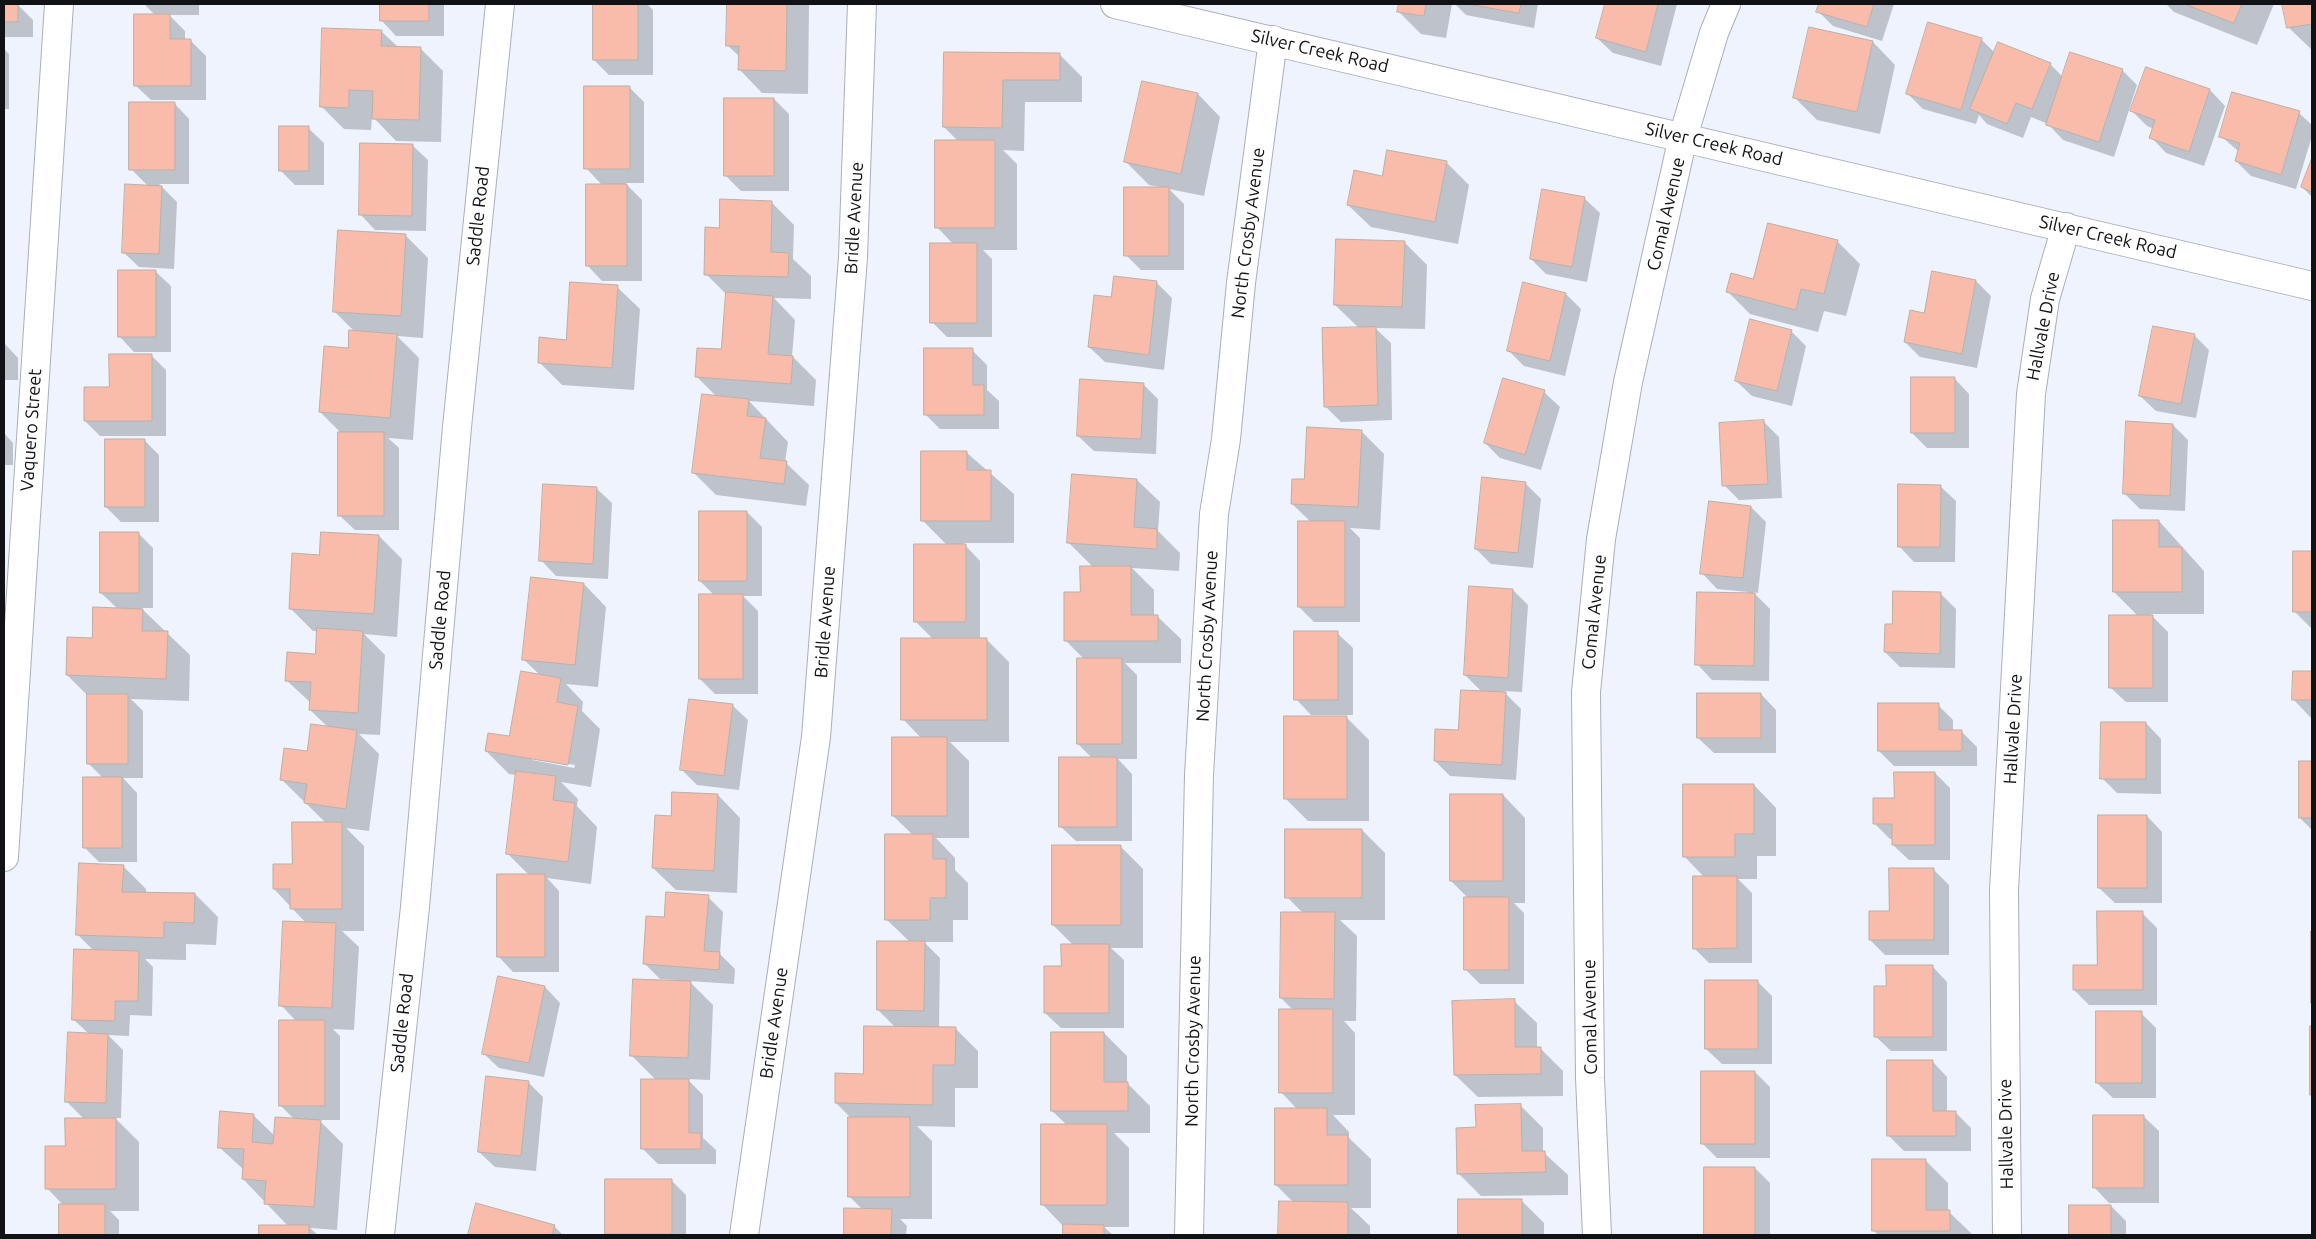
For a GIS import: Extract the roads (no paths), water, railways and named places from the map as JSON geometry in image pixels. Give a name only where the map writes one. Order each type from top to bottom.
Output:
[{"type":"street","name":"Vaquero Street","points":[[4,842],[59,4]]},
{"type":"street","name":"Saddle Road","points":[[380,1235],[415,907],[457,427],[500,4]]},
{"type":"street","name":"Bridle Avenue","points":[[744,1235],[816,737],[853,257],[862,4]]},
{"type":"street","name":"Silver Creek Road","points":[[1115,4],[2312,286]]},
{"type":"street","name":"Comal Avenue","points":[[1597,1235],[1590,1078],[1586,692],[1601,539],[1626,392],[1683,137],[1714,33],[1726,4]]},
{"type":"street","name":"North Crosby Avenue","points":[[1189,1235],[1199,774],[1214,514],[1226,439],[1241,283],[1273,40]]},
{"type":"street","name":"Hallvale Drive","points":[[2007,1235],[2004,890],[2031,394],[2045,299],[2066,227]]}]
